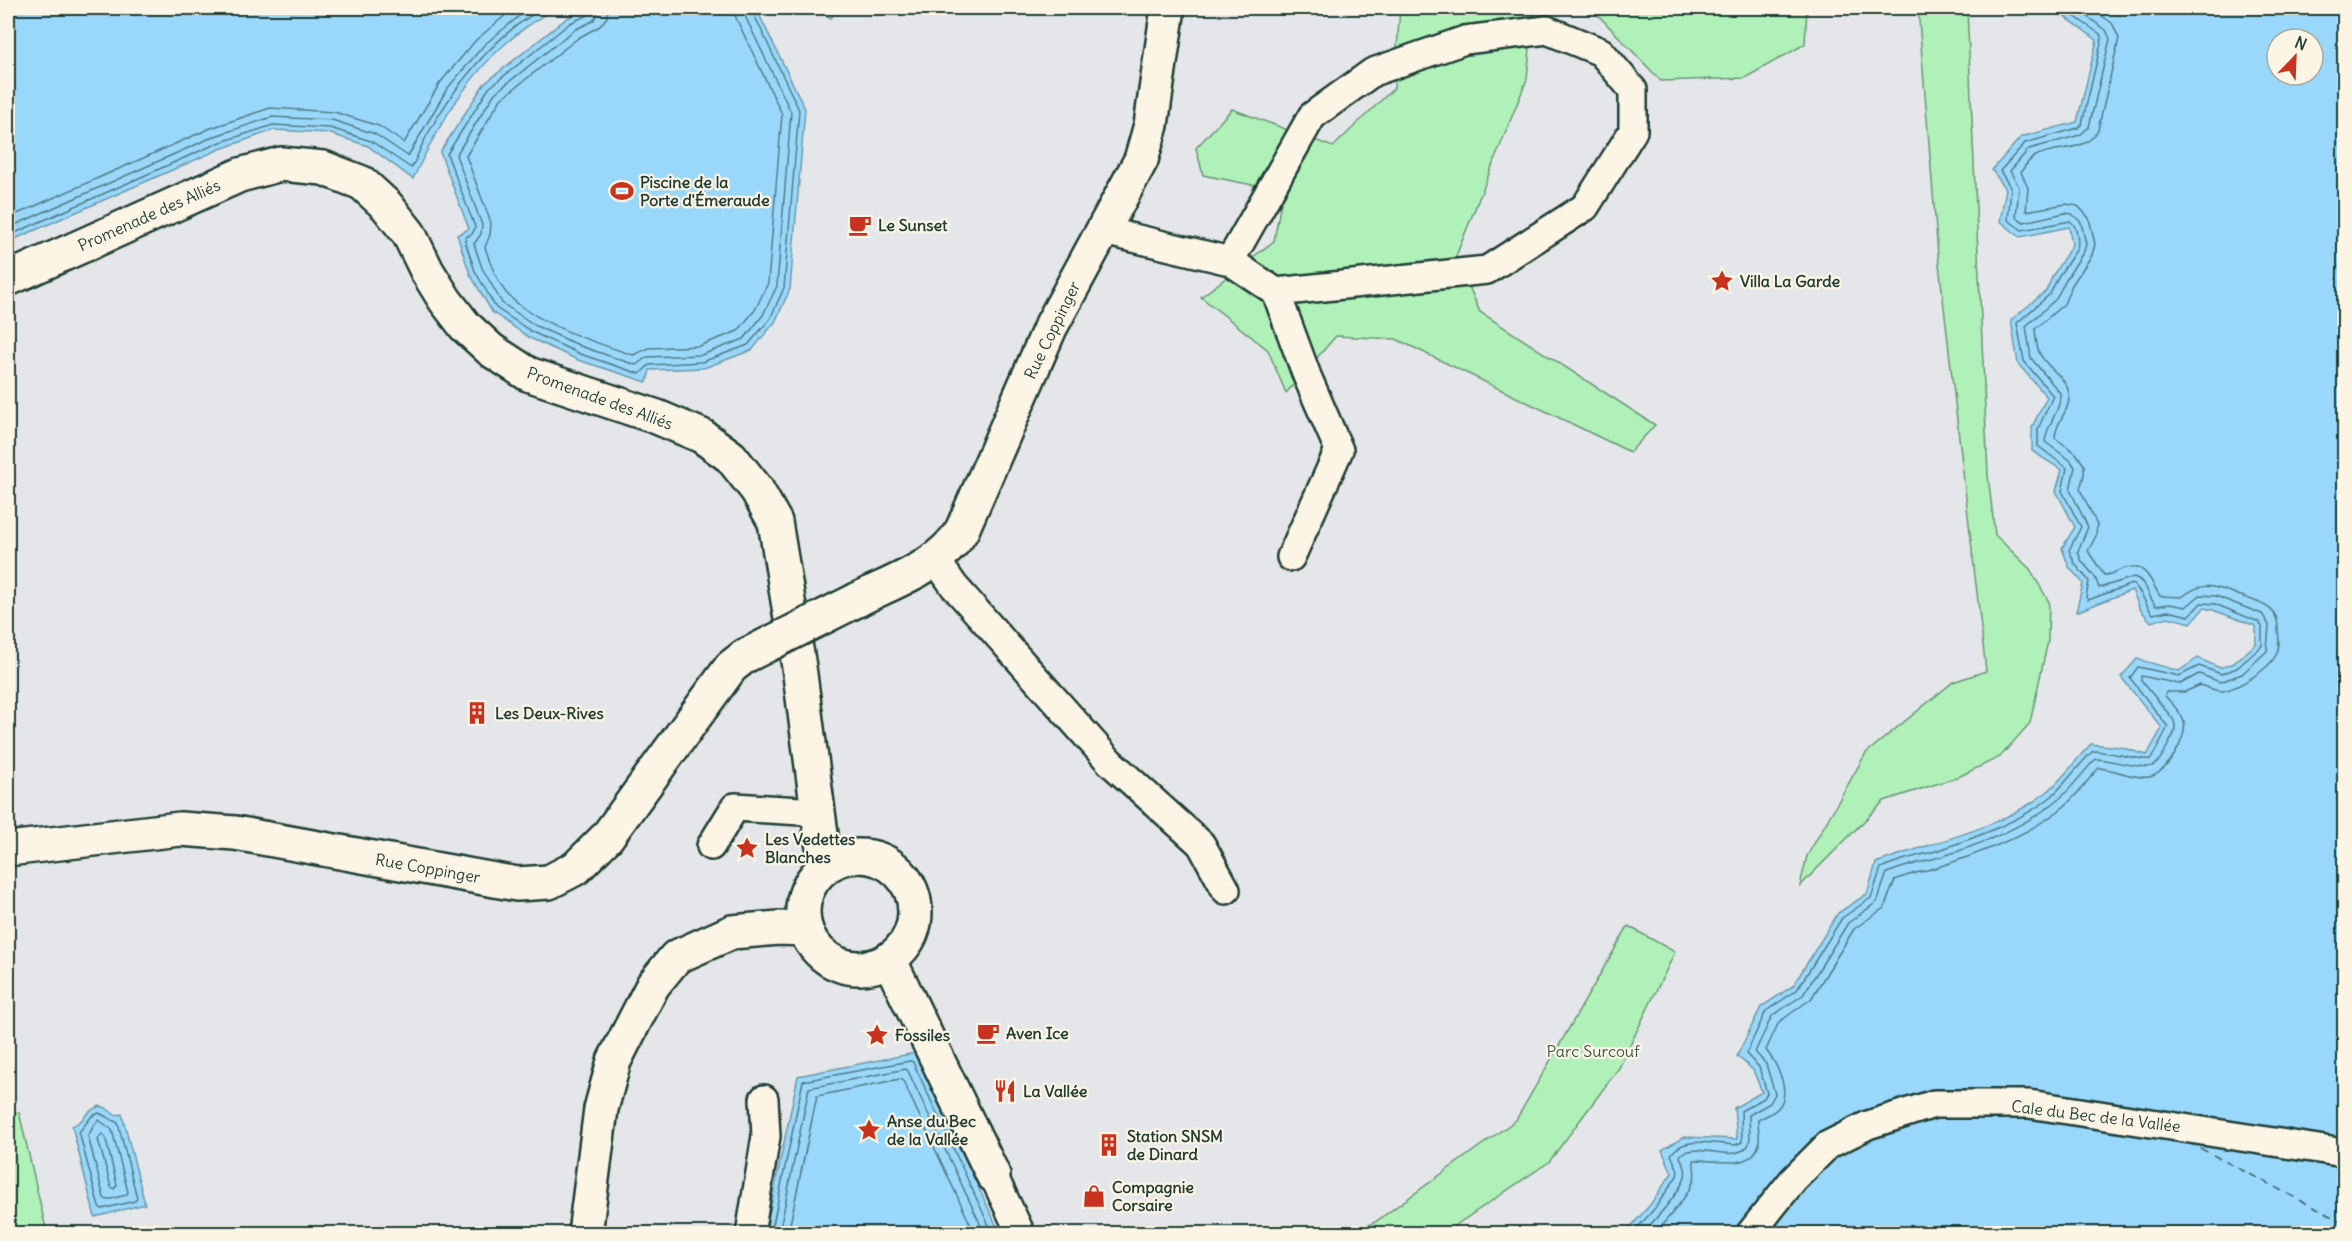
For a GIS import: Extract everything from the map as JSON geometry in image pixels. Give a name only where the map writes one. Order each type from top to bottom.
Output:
[{"type":"street","name":"Rue Coppinger","points":[[8,849],[180,829],[235,833],[517,884],[549,882],[576,868],[607,837],[731,667],[745,656],[936,560],[954,543],[962,530],[1050,328],[1141,160],[1151,125],[1168,8]]},
{"type":"street","name":"Promenade des Alliés","points":[[8,279],[240,174],[281,164],[323,168],[362,183],[387,206],[410,234],[427,271],[445,300],[465,326],[491,350],[528,374],[657,417],[702,436],[731,457],[757,490],[775,522],[799,667],[822,843],[830,863]]},
{"type":"street","points":[[863,855],[871,857],[895,868],[906,882],[913,898],[915,915],[911,932],[903,947],[889,959],[866,967],[853,968],[840,965],[819,951],[810,941],[802,911],[806,892],[815,875],[830,863],[846,857],[863,855]]},
{"type":"street","points":[[585,1233],[601,1109],[614,1061],[652,985],[676,957],[732,932],[779,928],[805,929]]},
{"type":"street","points":[[889,959],[993,1175]]},
{"type":"lane","points":[[1230,261],[1312,116],[1373,72],[1465,40],[1547,30],[1601,52],[1632,90],[1633,131],[1585,207],[1486,270],[1276,292]]},
{"type":"lane","points":[[1104,231],[1230,261],[1276,292],[1307,376],[1339,450],[1291,557]]},
{"type":"lane","points":[[936,560],[954,585],[1110,762],[1201,844],[1226,890]]},
{"type":"lane","points":[[711,846],[735,807],[818,812]]},
{"type":"lane","points":[[750,1233],[766,1136],[764,1099]]},
{"type":"lane","name":"Cale du Bec de la Vallée","points":[[1749,1233],[1793,1180],[1828,1145],[1868,1125],[1934,1104],[2029,1104],[2344,1153]]},
{"type":"lane","points":[[993,1175],[1022,1233]]},
{"type":"green space","points":[[1400,8],[1534,8],[1527,79],[1456,256],[1480,312],[1655,425],[1630,452],[1396,339],[1336,336],[1286,393],[1268,350],[1201,297],[1274,241],[1283,191],[1203,175],[1196,148],[1232,109],[1333,147],[1394,88]]},
{"type":"green space","points":[[1548,8],[1807,8],[1805,44],[1745,78],[1661,81],[1596,13]]},
{"type":"green space","points":[[1918,8],[1967,8],[1988,475],[1995,535],[2030,569],[2049,602],[2048,641],[2030,723],[2000,757],[1958,777],[1884,801],[1800,886],[1807,856],[1866,753],[1953,682],[1986,671],[1938,255]]},
{"type":"green space","name":"Parc Surcouf","points":[[1628,926],[1675,952],[1619,1068],[1549,1162],[1444,1233],[1351,1233],[1375,1222],[1516,1120]]},
{"type":"green space","points":[[19,1112],[47,1233],[8,1233],[8,1115]]},
{"type":"water","points":[[8,8],[558,8],[533,22],[510,39],[471,80],[439,128],[413,179],[368,146],[328,133],[274,130],[220,149],[8,242]]},
{"type":"water","name":"Piscine de la Porte d'Émeraude","points":[[591,8],[756,8],[805,109],[790,289],[775,322],[752,350],[704,368],[650,370],[647,382],[578,360],[530,338],[492,312],[470,274],[457,235],[469,229],[440,152],[484,84],[567,18]]},
{"type":"water","points":[[813,8],[839,8],[831,18]]},
{"type":"water","points":[[2053,8],[2344,8],[2344,1233],[1624,1234],[1650,1205],[1672,1173],[1662,1150],[1684,1137],[1737,1139],[1734,1108],[1762,1092],[1753,1070],[1737,1056],[1761,1007],[1793,986],[1838,913],[1867,894],[1876,863],[1986,826],[2028,805],[2053,787],[2091,744],[2120,747],[2147,755],[2162,728],[2121,677],[2137,659],[2179,671],[2198,658],[2220,668],[2234,663],[2256,644],[2256,626],[2204,608],[2191,623],[2168,617],[2151,622],[2140,609],[2132,590],[2076,612],[2083,583],[2069,567],[2062,548],[2075,527],[2056,491],[2062,470],[2032,451],[2032,427],[2047,397],[2018,364],[2011,320],[2046,291],[2072,245],[2069,227],[2020,237],[2000,221],[2006,189],[1992,170],[2021,137],[2077,122],[2097,40]]},
{"type":"water","name":"Anse du Bec de la Vallée","points":[[915,1053],[1000,1233],[765,1233],[798,1076]]},
{"type":"water","points":[[100,1106],[115,1115],[122,1114],[145,1204],[95,1217],[72,1126],[91,1110]]},
{"type":"ferry route","points":[[2188,1142],[2344,1223]]},
{"type":"place","name":"Piscine de la Porte d'Émeraude","points":[[622,191]]},
{"type":"place","name":"Le Sunset","points":[[860,225]]},
{"type":"place","name":"Villa La Garde","points":[[1722,281]]},
{"type":"place","name":"Les Deux-Rives","points":[[477,713]]},
{"type":"place","name":"Les Vedettes Blanches","points":[[747,848]]},
{"type":"place","name":"Aven Ice","points":[[988,1033]]},
{"type":"place","name":"Fossiles","points":[[877,1035]]},
{"type":"place","name":"La Vallée","points":[[1005,1091]]},
{"type":"place","name":"Anse du Bec de la Vallée","points":[[869,1130]]},
{"type":"place","name":"Station SNSM de Dinard","points":[[1109,1145]]},
{"type":"place","name":"Compagnie Corsaire","points":[[1094,1196]]}]
